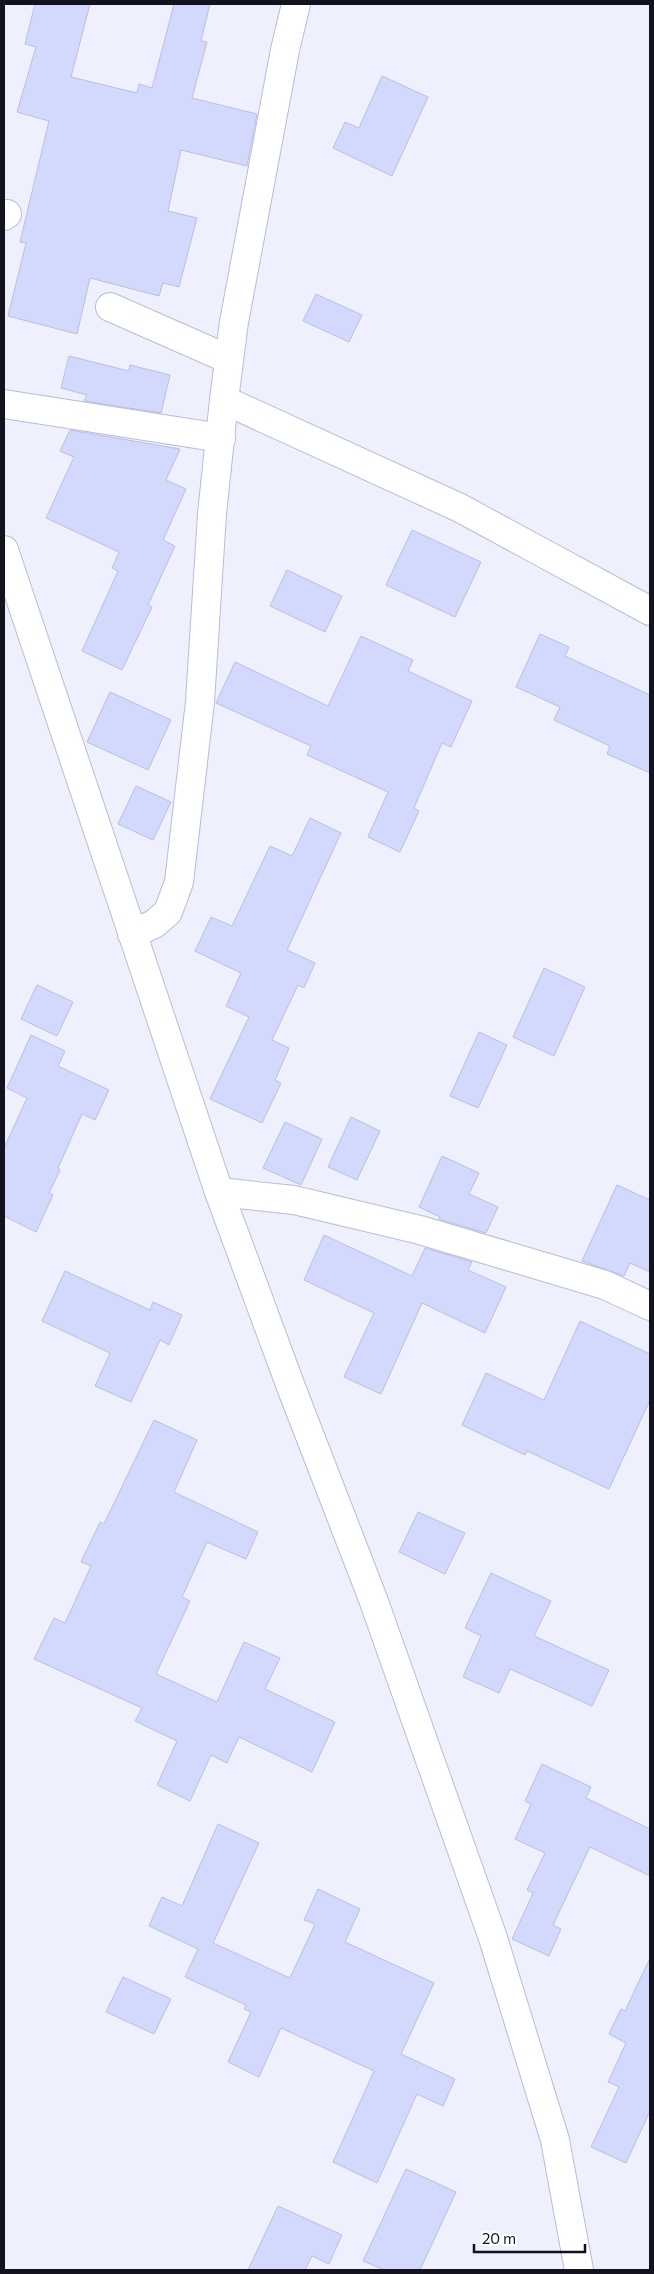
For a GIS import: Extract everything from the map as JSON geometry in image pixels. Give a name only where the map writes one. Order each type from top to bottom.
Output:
[{"type":"street","points":[[132,934],[154,924],[168,912],[179,882],[200,702],[212,514],[228,360],[268,136],[296,4]]},
{"type":"street","points":[[110,307],[228,360]]},
{"type":"street","points":[[224,400],[460,508],[650,611]]},
{"type":"street","points":[[4,404],[221,438]]},
{"type":"street","points":[[4,550],[219,1192],[291,1388],[373,1599],[493,1938],[555,2140],[579,2270]]},
{"type":"street","points":[[219,1192],[294,1200],[420,1230],[606,1285],[650,1306]]},
{"type":"building","points":[[35,4],[90,4],[71,77],[137,93],[139,84],[152,88],[174,4],[210,4],[201,41],[207,42],[192,98],[257,114],[247,166],[181,150],[168,211],[197,218],[179,287],[163,283],[159,296],[90,278],[77,334],[8,316],[26,243],[20,242],[49,121],[17,112],[36,47],[25,44]]},
{"type":"building","points":[[382,76],[428,97],[392,176],[333,148],[345,122],[359,128]]},
{"type":"building","points":[[316,294],[362,315],[349,342],[303,321]]},
{"type":"building","points":[[69,356],[129,371],[130,365],[170,375],[161,413],[84,401],[87,395],[61,388]]},
{"type":"building","points":[[70,430],[180,449],[166,480],[186,489],[163,540],[175,546],[148,605],[152,607],[122,670],[82,651],[118,571],[112,568],[119,552],[46,518],[74,457],[60,451]]},
{"type":"building","points":[[412,530],[481,562],[455,617],[386,585]]},
{"type":"building","points":[[287,570],[342,596],[325,632],[270,606]]},
{"type":"building","points":[[540,634],[569,647],[565,656],[650,695],[650,773],[607,754],[610,746],[554,720],[560,707],[516,687]]},
{"type":"building","points":[[361,636],[413,660],[408,671],[472,701],[451,747],[442,743],[414,808],[419,811],[400,852],[368,837],[388,792],[307,755],[311,746],[216,703],[235,662],[328,706]]},
{"type":"building","points":[[110,692],[171,720],[148,770],[87,742]]},
{"type":"building","points":[[136,786],[171,802],[153,840],[118,824]]},
{"type":"building","points":[[310,818],[341,833],[287,950],[315,963],[304,988],[298,985],[272,1040],[289,1048],[275,1080],[281,1083],[262,1123],[210,1099],[249,1017],[226,1006],[241,973],[195,951],[211,917],[232,926],[270,846],[292,856]]},
{"type":"building","points":[[544,968],[585,987],[554,1056],[513,1037]]},
{"type":"building","points":[[37,985],[73,1002],[57,1036],[21,1019]]},
{"type":"building","points":[[479,1032],[507,1045],[478,1108],[450,1096]]},
{"type":"building","points":[[31,1035],[65,1051],[58,1066],[109,1090],[95,1120],[82,1114],[58,1168],[60,1170],[49,1193],[53,1195],[36,1232],[4,1216],[4,1148],[27,1098],[7,1088]]},
{"type":"building","points":[[351,1117],[380,1131],[357,1180],[328,1167]]},
{"type":"building","points":[[285,1122],[322,1139],[301,1185],[263,1168]]},
{"type":"building","points":[[442,1156],[479,1173],[469,1194],[498,1207],[486,1233],[439,1219],[440,1217],[419,1207]]},
{"type":"building","points":[[617,1185],[650,1200],[650,1272],[630,1263],[624,1276],[582,1261]]},
{"type":"building","points":[[324,1235],[412,1276],[425,1248],[472,1262],[468,1270],[506,1287],[485,1333],[422,1303],[381,1394],[344,1377],[374,1313],[304,1280]]},
{"type":"building","points":[[65,1271],[150,1310],[153,1302],[182,1315],[169,1345],[160,1340],[131,1402],[95,1386],[110,1353],[42,1321]]},
{"type":"building","points":[[580,1321],[650,1354],[650,1400],[609,1489],[527,1451],[525,1455],[462,1425],[486,1373],[544,1400]]},
{"type":"building","points":[[154,1420],[197,1440],[174,1492],[258,1532],[246,1559],[207,1542],[182,1597],[190,1601],[156,1674],[217,1702],[244,1642],[280,1658],[265,1689],[335,1722],[312,1772],[239,1737],[227,1763],[211,1755],[190,1801],[157,1785],[177,1741],[135,1721],[142,1708],[34,1659],[54,1618],[65,1623],[91,1566],[81,1562],[100,1522],[104,1524]]},
{"type":"building","points":[[418,1512],[465,1533],[445,1574],[399,1552]]},
{"type":"building","points":[[491,1573],[551,1601],[534,1636],[609,1670],[592,1706],[510,1669],[499,1693],[463,1677],[481,1636],[465,1628]]},
{"type":"building","points":[[542,1764],[591,1787],[586,1798],[650,1829],[650,1876],[590,1847],[553,1925],[561,1929],[549,1956],[512,1939],[533,1893],[527,1890],[545,1853],[515,1839],[531,1804],[525,1801]]},
{"type":"building","points":[[218,1824],[259,1843],[213,1943],[290,1978],[315,1924],[304,1920],[318,1889],[360,1909],[345,1942],[434,1983],[401,2054],[455,2079],[443,2106],[417,2094],[377,2183],[333,2162],[374,2071],[281,2028],[259,2077],[228,2062],[251,2012],[244,2009],[246,2005],[185,1977],[198,1949],[149,1926],[162,1897],[182,1906]]},
{"type":"building","points":[[650,1958],[650,2111],[626,2163],[591,2147],[619,2087],[608,2082],[626,2043],[609,2034],[621,2009],[625,2011]]},
{"type":"building","points":[[123,1977],[171,1999],[154,2034],[106,2012]]},
{"type":"building","points":[[406,2169],[456,2192],[420,2270],[384,2270],[363,2261]]},
{"type":"building","points":[[278,2206],[342,2235],[329,2264],[312,2256],[305,2270],[248,2270]]}]
